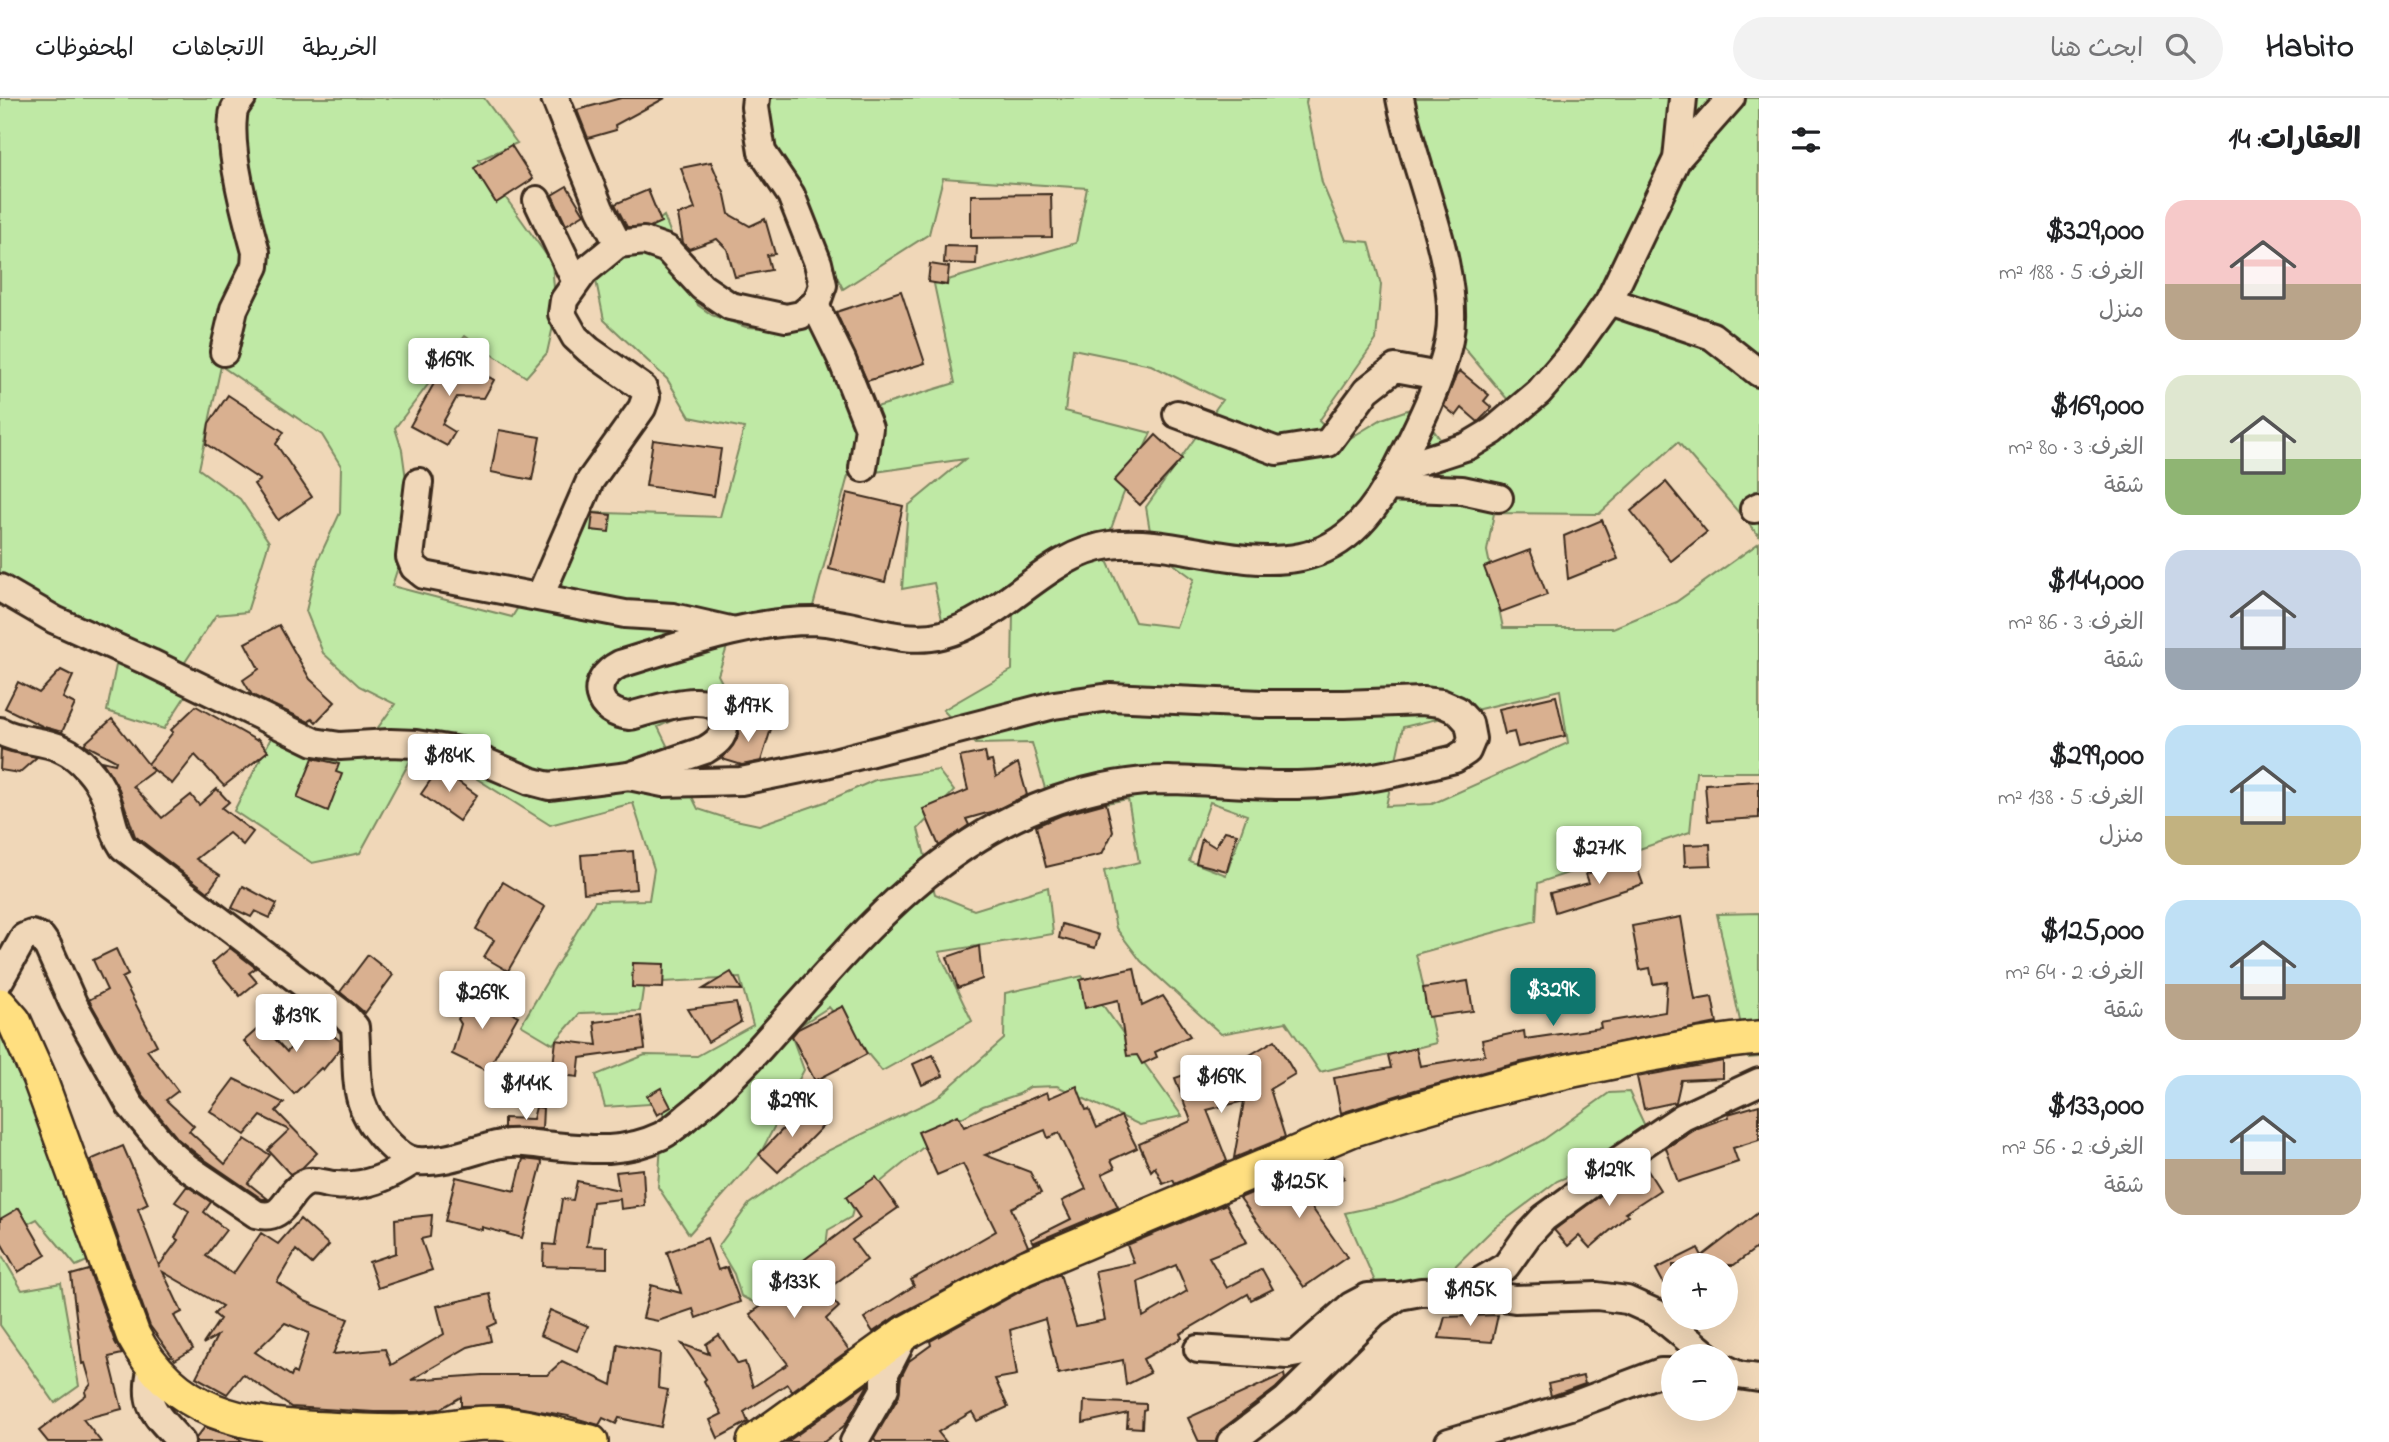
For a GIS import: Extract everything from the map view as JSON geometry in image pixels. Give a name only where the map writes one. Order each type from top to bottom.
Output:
[{"type":"main road","points":[[0,1005],[14,1021],[40,1077],[133,1335],[152,1366],[173,1387],[197,1405],[225,1417],[281,1427],[384,1432],[492,1423],[591,1442]]},
{"type":"main road","points":[[754,1442],[905,1334],[1024,1268],[1351,1130],[1403,1113],[1558,1072],[1721,1041],[1759,1038]]},
{"type":"street","points":[[224,352],[234,309],[255,266],[256,252],[235,158],[233,117],[242,98]]},
{"type":"street","points":[[555,98],[600,209],[618,244]]},
{"type":"street","points":[[540,596],[590,481],[642,408],[646,397],[643,388],[589,350],[566,324],[562,314],[564,300],[584,272],[618,244],[645,241],[667,249],[702,287],[730,306],[786,318],[802,316],[815,305],[823,285],[818,263],[792,195],[762,152],[756,98]]},
{"type":"street","points":[[0,588],[55,620],[314,742],[340,746],[416,744],[460,751],[530,781],[549,786],[629,776],[705,750],[716,744],[723,734],[725,722],[720,711],[708,702],[695,701],[630,716],[620,715],[610,709],[600,696],[598,688],[602,678],[620,664],[732,631],[811,621],[911,638],[939,636],[955,631],[997,608],[1066,558],[1094,547],[1135,544],[1258,560],[1303,556],[1322,550],[1341,542],[1354,530],[1392,478],[1439,376],[1449,338],[1448,284],[1400,98]]},
{"type":"street","points":[[1676,159],[1683,98]]},
{"type":"street","points":[[1392,478],[1468,446],[1493,431],[1539,392],[1569,357],[1609,301],[1676,159],[1731,98]]},
{"type":"street","points":[[537,200],[576,282]]},
{"type":"street","points":[[1609,301],[1712,336],[1759,373]]},
{"type":"street","points":[[815,305],[842,360],[869,428],[863,467]]},
{"type":"street","points":[[1177,414],[1277,451],[1328,443],[1367,390],[1395,368],[1439,376]]},
{"type":"street","points":[[1392,478],[1499,498]]},
{"type":"street","points":[[419,482],[410,557],[414,567],[424,575],[625,614],[673,617],[732,631]]},
{"type":"street","points":[[0,731],[15,737],[48,743],[79,760],[105,795],[112,827],[123,847],[344,1015],[355,1027],[355,1070],[361,1104],[378,1133],[394,1149],[413,1161],[430,1161],[500,1143],[519,1142],[603,1151],[636,1146],[666,1134],[716,1094],[854,942],[905,891],[960,850],[1011,820],[1057,800],[1115,785],[1167,780],[1298,785],[1368,780],[1455,759],[1467,751],[1472,738],[1469,723],[1457,710],[1441,703],[1422,701],[1345,705],[1111,697],[1054,705],[826,764],[741,781],[663,783],[629,776]]},
{"type":"street","points":[[0,980],[24,937],[32,934],[41,937],[73,1003],[130,1105],[167,1150],[188,1168],[256,1214],[267,1217],[275,1214],[305,1183],[313,1181],[336,1185],[363,1184],[392,1175],[413,1161]]},
{"type":"street","points":[[1464,1291],[1506,1266],[1544,1218],[1618,1161],[1683,1117],[1759,1082]]},
{"type":"street","points":[[1198,1349],[1287,1355],[1298,1353],[1351,1306],[1368,1297],[1464,1291],[1514,1299],[1597,1297],[1627,1300],[1656,1313],[1693,1344]]},
{"type":"street","points":[[1231,1442],[1286,1400],[1374,1313],[1399,1296]]},
{"type":"street","points":[[854,1442],[885,1388],[885,1373],[905,1334]]},
{"type":"street","points":[[152,1366],[148,1399],[157,1415],[181,1442]]},
{"type":"street","points":[[1449,1442],[1571,1406],[1661,1372]]},
{"type":"green space","points":[[0,98],[484,98],[517,143],[479,160],[552,263],[556,313],[547,353],[526,377],[465,336],[395,428],[402,450],[412,523],[392,586],[512,617],[577,512],[720,517],[744,428],[690,417],[667,379],[604,320],[594,271],[664,216],[698,305],[712,315],[746,327],[779,329],[810,322],[873,408],[955,383],[934,284],[1076,243],[1087,188],[943,178],[929,234],[843,289],[793,187],[741,111],[744,98],[1307,98],[1322,183],[1346,240],[1369,242],[1381,285],[1376,340],[1319,421],[1342,443],[1382,419],[1416,407],[1453,456],[1508,400],[1455,337],[1404,98],[1759,98],[1759,536],[1678,442],[1599,514],[1494,513],[1487,551],[1503,628],[1613,628],[1676,602],[1759,543],[1759,772],[1696,772],[1690,832],[1538,883],[1536,921],[1416,954],[1436,1043],[1320,1072],[1286,1022],[1221,1034],[1141,961],[1116,928],[1104,871],[1139,862],[1128,799],[1052,813],[1032,743],[975,744],[943,710],[1012,670],[1013,613],[946,638],[934,583],[902,589],[908,506],[965,459],[848,476],[806,632],[729,641],[718,675],[728,694],[658,727],[698,809],[759,825],[825,802],[875,780],[938,770],[954,791],[918,829],[935,894],[974,910],[1048,887],[1053,934],[939,952],[972,1021],[882,1071],[829,1007],[790,1032],[804,1070],[760,1154],[689,1234],[658,1187],[664,1103],[605,1107],[596,1075],[645,1055],[697,1056],[753,1025],[740,978],[644,983],[640,1011],[580,1013],[553,1044],[521,1025],[595,901],[649,900],[654,869],[633,803],[550,825],[474,777],[417,748],[360,853],[312,863],[234,811],[275,730],[361,751],[395,704],[359,686],[323,653],[306,611],[318,560],[340,513],[341,466],[322,435],[221,366],[199,469],[240,499],[269,542],[247,612],[216,615],[172,682],[188,692],[164,729],[107,711],[119,650],[0,587]],"holes":[[[1073,349],[1151,365],[1222,400],[1146,507],[1153,549],[1194,579],[1176,627],[1135,622],[1103,552],[1123,495],[1151,433],[1065,411]],[[1560,690],[1568,743],[1432,804],[1386,806],[1403,727]],[[1210,802],[1247,815],[1226,875],[1189,861]]]},
{"type":"green space","points":[[1759,913],[1759,1057],[1748,1058],[1717,914]]},
{"type":"green space","points":[[1082,976],[1182,1116],[1140,1125],[1057,1086],[1030,1087],[1019,1094],[983,1106],[954,1122],[855,1203],[851,1217],[828,1230],[824,1262],[763,1307],[741,1296],[734,1274],[718,1247],[749,1204],[819,1155],[937,1098],[1004,1039],[1005,993]]},
{"type":"green space","points":[[0,1010],[105,1253],[76,1266],[37,1219],[0,1238]]},
{"type":"green space","points":[[1629,1092],[1652,1141],[1557,1181],[1492,1230],[1444,1277],[1376,1284],[1345,1213],[1392,1203],[1490,1167],[1543,1140],[1609,1093]]},
{"type":"green space","points":[[0,1252],[22,1290],[61,1283],[79,1386],[55,1403],[0,1325]]},
{"type":"building","points":[[621,98],[665,98],[615,125],[616,130],[588,138],[577,110]]},
{"type":"building","points":[[511,145],[533,179],[496,203],[474,168]]},
{"type":"building","points":[[711,162],[725,195],[729,214],[750,226],[765,219],[775,254],[767,255],[771,270],[735,277],[727,249],[717,239],[689,249],[683,243],[678,215],[695,209],[681,168]]},
{"type":"building","points":[[567,186],[584,214],[566,225],[552,195]]},
{"type":"building","points":[[648,190],[661,222],[650,227],[627,227],[615,204]]},
{"type":"building","points":[[1051,194],[1052,237],[971,238],[971,195]]},
{"type":"building","points":[[945,246],[977,247],[976,264],[944,263]]},
{"type":"building","points":[[930,264],[949,267],[947,285],[928,282]]},
{"type":"building","points":[[901,291],[925,363],[867,381],[836,312]]},
{"type":"building","points":[[450,355],[494,380],[484,398],[457,397],[442,424],[455,432],[447,446],[410,426]]},
{"type":"building","points":[[1460,371],[1489,395],[1484,401],[1492,408],[1478,422],[1462,408],[1456,416],[1444,406]]},
{"type":"building","points":[[228,395],[284,432],[276,444],[312,497],[278,520],[254,484],[260,480],[206,444],[209,423]]},
{"type":"building","points":[[499,430],[540,437],[532,480],[491,472]]},
{"type":"building","points":[[1156,435],[1182,459],[1140,505],[1114,481]]},
{"type":"building","points":[[653,440],[721,449],[714,496],[646,486]]},
{"type":"building","points":[[1666,482],[1707,532],[1671,561],[1631,511]]},
{"type":"building","points":[[847,493],[903,506],[885,582],[829,569]]},
{"type":"building","points":[[593,513],[611,515],[609,532],[591,530]]},
{"type":"building","points":[[1602,520],[1618,559],[1568,579],[1564,536]]},
{"type":"building","points":[[1530,550],[1547,595],[1501,612],[1484,567]]},
{"type":"building","points":[[279,625],[310,679],[335,702],[316,722],[312,718],[309,722],[252,695],[243,680],[259,669],[245,643]]},
{"type":"building","points":[[61,670],[73,676],[63,698],[75,704],[62,732],[44,727],[5,708],[18,682],[39,693]]},
{"type":"building","points":[[1556,696],[1565,736],[1518,747],[1514,732],[1505,734],[1499,709]]},
{"type":"building","points":[[196,706],[258,739],[268,751],[224,786],[195,755],[172,784],[149,766],[153,771],[133,786],[162,818],[191,795],[199,805],[217,789],[229,802],[222,808],[253,832],[243,845],[229,833],[196,859],[220,875],[208,892],[135,836],[119,789],[102,761],[115,764],[116,761],[84,744],[112,719],[148,764],[173,732],[171,730]]},
{"type":"building","points":[[739,719],[771,729],[761,761],[742,765],[722,759],[737,739]]},
{"type":"building","points":[[1,749],[37,757],[19,773],[0,770]]},
{"type":"building","points":[[985,752],[987,762],[992,761],[996,777],[1018,763],[1027,795],[994,811],[966,819],[969,825],[939,846],[923,809],[968,790],[960,757]]},
{"type":"building","points":[[313,758],[339,764],[336,772],[342,774],[328,811],[297,798]]},
{"type":"building","points":[[439,768],[477,795],[459,821],[421,794]]},
{"type":"building","points":[[1759,781],[1759,818],[1708,821],[1705,784]]},
{"type":"building","points":[[1106,803],[1113,832],[1102,854],[1046,867],[1036,826],[1062,815]]},
{"type":"building","points":[[1225,831],[1237,834],[1227,871],[1196,863],[1202,839],[1215,847]]},
{"type":"building","points":[[1710,844],[1711,865],[1685,866],[1684,845]]},
{"type":"building","points":[[633,851],[636,889],[584,893],[581,855]]},
{"type":"building","points":[[1634,859],[1643,884],[1555,912],[1550,893],[1589,883],[1586,874]]},
{"type":"building","points":[[503,882],[545,907],[508,971],[484,957],[494,940],[476,929]]},
{"type":"building","points":[[243,886],[277,904],[270,918],[255,911],[251,917],[232,908]]},
{"type":"building","points":[[1681,917],[1695,1000],[1712,997],[1717,1023],[1521,1062],[1341,1113],[1334,1078],[1391,1068],[1388,1055],[1416,1048],[1420,1066],[1485,1055],[1482,1040],[1524,1031],[1525,1039],[1601,1028],[1600,1023],[1665,1012],[1667,982],[1653,984],[1650,968],[1640,970],[1632,926]]},
{"type":"building","points":[[1062,924],[1099,935],[1095,948],[1059,938]]},
{"type":"building","points":[[979,946],[982,979],[958,988],[947,957]]},
{"type":"building","points":[[230,948],[256,968],[249,973],[257,982],[240,996],[212,963]]},
{"type":"building","points":[[116,949],[128,975],[122,978],[157,1045],[147,1050],[178,1091],[166,1100],[194,1126],[189,1131],[225,1164],[245,1139],[270,1155],[248,1183],[268,1199],[262,1199],[178,1139],[143,1096],[89,1000],[107,990],[93,960]]},
{"type":"building","points":[[368,955],[393,975],[365,1013],[340,992]]},
{"type":"building","points":[[633,963],[664,964],[663,988],[632,987]]},
{"type":"building","points":[[1134,968],[1142,1006],[1163,996],[1190,1036],[1155,1052],[1157,1057],[1142,1064],[1137,1055],[1127,1056],[1118,1000],[1085,1008],[1080,980]]},
{"type":"building","points":[[731,972],[742,990],[703,989]]},
{"type":"building","points":[[1468,981],[1473,1011],[1428,1017],[1423,988]]},
{"type":"building","points":[[475,992],[518,1016],[487,1071],[452,1054],[461,1024],[458,1019]]},
{"type":"building","points":[[736,1003],[741,1022],[708,1042],[688,1009]]},
{"type":"building","points":[[843,1006],[867,1054],[815,1081],[792,1036],[798,1029]]},
{"type":"building","points":[[641,1016],[645,1049],[580,1058],[578,1077],[552,1074],[556,1040],[597,1045],[594,1022]]},
{"type":"building","points":[[313,1019],[340,1041],[340,1049],[323,1070],[321,1068],[294,1094],[244,1041],[262,1025],[287,1052]]},
{"type":"building","points":[[1275,1040],[1295,1074],[1270,1089],[1285,1137],[1234,1158],[1244,1101],[1207,1110],[1227,1161],[1175,1184],[1173,1180],[1163,1184],[1155,1167],[1151,1171],[1139,1144],[1191,1121],[1175,1078],[1233,1065]]},
{"type":"building","points":[[933,1055],[943,1076],[922,1085],[913,1064]]},
{"type":"building","points":[[1723,1061],[1723,1078],[1681,1080],[1676,1102],[1644,1109],[1637,1077]]},
{"type":"building","points":[[234,1079],[284,1103],[276,1111],[317,1153],[302,1168],[290,1174],[268,1150],[289,1130],[261,1116],[245,1135],[210,1111]]},
{"type":"building","points":[[1077,1086],[1086,1110],[1089,1109],[1097,1128],[1121,1116],[1137,1148],[1111,1160],[1115,1168],[1102,1174],[1118,1207],[1033,1243],[1031,1239],[1071,1219],[1062,1201],[1086,1189],[1059,1133],[1048,1138],[1045,1130],[985,1155],[1030,1172],[1041,1193],[1011,1208],[1028,1246],[896,1316],[873,1332],[864,1318],[914,1286],[911,1280],[996,1231],[963,1164],[937,1175],[918,1132],[958,1115],[964,1127],[1047,1092],[1049,1098]]},
{"type":"building","points":[[661,1088],[671,1107],[657,1115],[647,1096]]},
{"type":"building","points":[[1759,1105],[1759,1140],[1733,1148],[1738,1162],[1678,1182],[1666,1148],[1698,1128],[1729,1117],[1728,1114]]},
{"type":"building","points":[[805,1106],[824,1125],[778,1172],[759,1154]]},
{"type":"building","points":[[536,1107],[543,1108],[542,1129],[504,1128],[504,1118],[533,1119]]},
{"type":"building","points":[[123,1146],[148,1204],[138,1209],[159,1266],[178,1240],[175,1238],[189,1211],[175,1202],[187,1186],[211,1202],[204,1212],[226,1230],[206,1256],[233,1274],[261,1233],[278,1244],[300,1219],[329,1245],[312,1264],[296,1250],[277,1282],[305,1301],[348,1319],[333,1354],[385,1349],[391,1365],[444,1334],[437,1306],[490,1294],[497,1323],[488,1327],[491,1341],[468,1347],[411,1380],[483,1375],[547,1375],[562,1361],[612,1385],[618,1344],[660,1353],[658,1388],[668,1390],[661,1427],[619,1418],[616,1424],[603,1418],[599,1425],[568,1416],[506,1405],[461,1406],[461,1397],[440,1409],[416,1412],[291,1407],[243,1374],[227,1394],[196,1377],[217,1336],[203,1344],[220,1319],[214,1314],[222,1306],[163,1272],[182,1312],[174,1316],[193,1349],[175,1360],[150,1326],[90,1160]],"holes":[[[285,1323],[309,1333],[296,1374],[293,1372],[291,1376],[255,1352]]]},
{"type":"building","points":[[1334,1158],[1344,1178],[1329,1186],[1333,1194],[1310,1205],[1347,1257],[1304,1287],[1240,1198]]},
{"type":"building","points":[[523,1159],[542,1163],[522,1238],[482,1227],[482,1230],[445,1221],[456,1177],[515,1191]]},
{"type":"building","points":[[1643,1163],[1660,1190],[1625,1213],[1628,1215],[1590,1248],[1579,1236],[1568,1246],[1554,1230]]},
{"type":"building","points":[[643,1169],[645,1206],[621,1209],[620,1199],[593,1202],[587,1246],[607,1247],[607,1268],[543,1266],[544,1244],[555,1245],[562,1199],[573,1200],[577,1181],[619,1190],[616,1172]]},
{"type":"building","points":[[876,1177],[898,1208],[852,1240],[867,1260],[825,1291],[839,1307],[826,1319],[849,1350],[792,1391],[787,1384],[744,1412],[748,1422],[718,1438],[710,1420],[722,1414],[704,1381],[706,1379],[682,1344],[709,1354],[706,1344],[719,1335],[738,1364],[745,1362],[753,1387],[788,1364],[750,1314],[787,1288],[781,1277],[860,1218],[846,1197]]},
{"type":"building","points":[[1226,1204],[1247,1242],[1209,1257],[1227,1288],[1262,1269],[1273,1289],[1251,1300],[1248,1294],[1180,1334],[1182,1338],[1143,1359],[1150,1373],[1126,1385],[1123,1360],[1058,1374],[1045,1319],[1010,1330],[1017,1375],[995,1379],[1008,1407],[977,1421],[972,1412],[938,1432],[946,1442],[876,1442],[874,1439],[899,1396],[901,1377],[909,1361],[931,1345],[930,1341],[1032,1285],[1060,1274],[1076,1326],[1105,1320],[1095,1271],[1134,1263],[1127,1245]],"holes":[[[1176,1265],[1187,1291],[1143,1317],[1138,1281]]]},
{"type":"building","points":[[19,1208],[46,1255],[18,1272],[0,1241],[0,1219]]},
{"type":"building","points":[[1759,1212],[1759,1246],[1738,1262],[1738,1253],[1706,1253]]},
{"type":"building","points":[[432,1215],[430,1237],[421,1239],[432,1270],[378,1288],[369,1262],[396,1253],[395,1219]]},
{"type":"building","points":[[707,1238],[718,1270],[727,1267],[740,1302],[696,1318],[693,1309],[658,1321],[643,1318],[651,1285],[681,1293],[667,1252]]},
{"type":"building","points":[[1698,1248],[1700,1253],[1688,1253]]},
{"type":"building","points":[[89,1270],[115,1342],[122,1354],[109,1357],[122,1409],[83,1419],[101,1442],[48,1442],[39,1431],[86,1395],[85,1392],[91,1384],[85,1363],[82,1364],[71,1275]]},
{"type":"building","points":[[550,1310],[588,1326],[577,1351],[540,1335]]},
{"type":"building","points":[[1498,1315],[1492,1342],[1439,1338],[1445,1317]]},
{"type":"building","points":[[1284,1374],[1285,1379],[1276,1388],[1221,1430],[1216,1442],[1199,1442],[1188,1418]]},
{"type":"building","points":[[1583,1376],[1585,1384],[1551,1396],[1548,1384]]},
{"type":"building","points":[[869,1383],[845,1425],[824,1442],[787,1442]]},
{"type":"building","points":[[1084,1401],[1146,1404],[1142,1428],[1127,1427],[1128,1413],[1083,1423]]},
{"type":"building","points":[[205,1427],[238,1438],[243,1442],[196,1442]]}]
